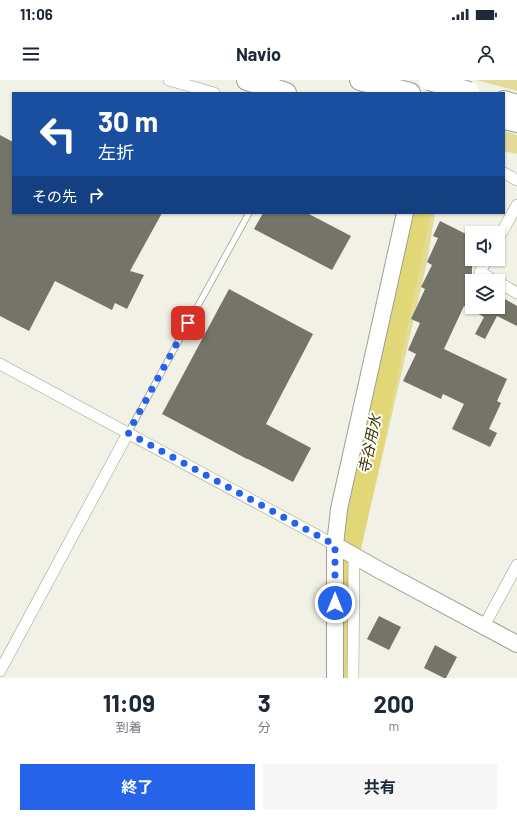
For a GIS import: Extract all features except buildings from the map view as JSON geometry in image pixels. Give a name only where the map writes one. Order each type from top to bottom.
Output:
[{"type":"highway","points":[[247,80],[283,92]]},
{"type":"highway","points":[[360,80],[406,92]]},
{"type":"highway","points":[[429,80],[465,90]]},
{"type":"highway","points":[[505,101],[517,104]]},
{"type":"highway","points":[[505,119],[517,122]]},
{"type":"street","points":[[169,80],[211,92]]},
{"type":"street","points":[[432,92],[435,80]]},
{"type":"street","points":[[505,173],[517,180]]},
{"type":"street","points":[[505,226],[517,205]]},
{"type":"street","points":[[352,678],[346,551],[339,508],[404,214]]},
{"type":"street","points":[[483,266],[480,272],[483,274]]},
{"type":"street","points":[[505,286],[517,293]]},
{"type":"street","points":[[0,364],[517,644]]},
{"type":"street","points":[[0,671],[128,433]]},
{"type":"street","points":[[335,678],[346,551]]},
{"type":"street","points":[[484,626],[517,565]]},
{"type":"lane","points":[[128,433],[248,214]]},
{"type":"shaded area","points":[[476,80],[517,80],[517,91]]},
{"type":"shaded area","points":[[505,131],[517,135],[517,154],[505,151]]},
{"type":"shaded area","points":[[405,214],[435,214],[427,262],[359,558],[353,678],[335,678],[335,545]]},
{"type":"waterway","name":"寺谷用水","points":[[345,678],[347,562],[349,542],[367,463],[418,214]]},
{"type":"route","points":[[188,323],[128,433],[335,545],[335,603]]}]
